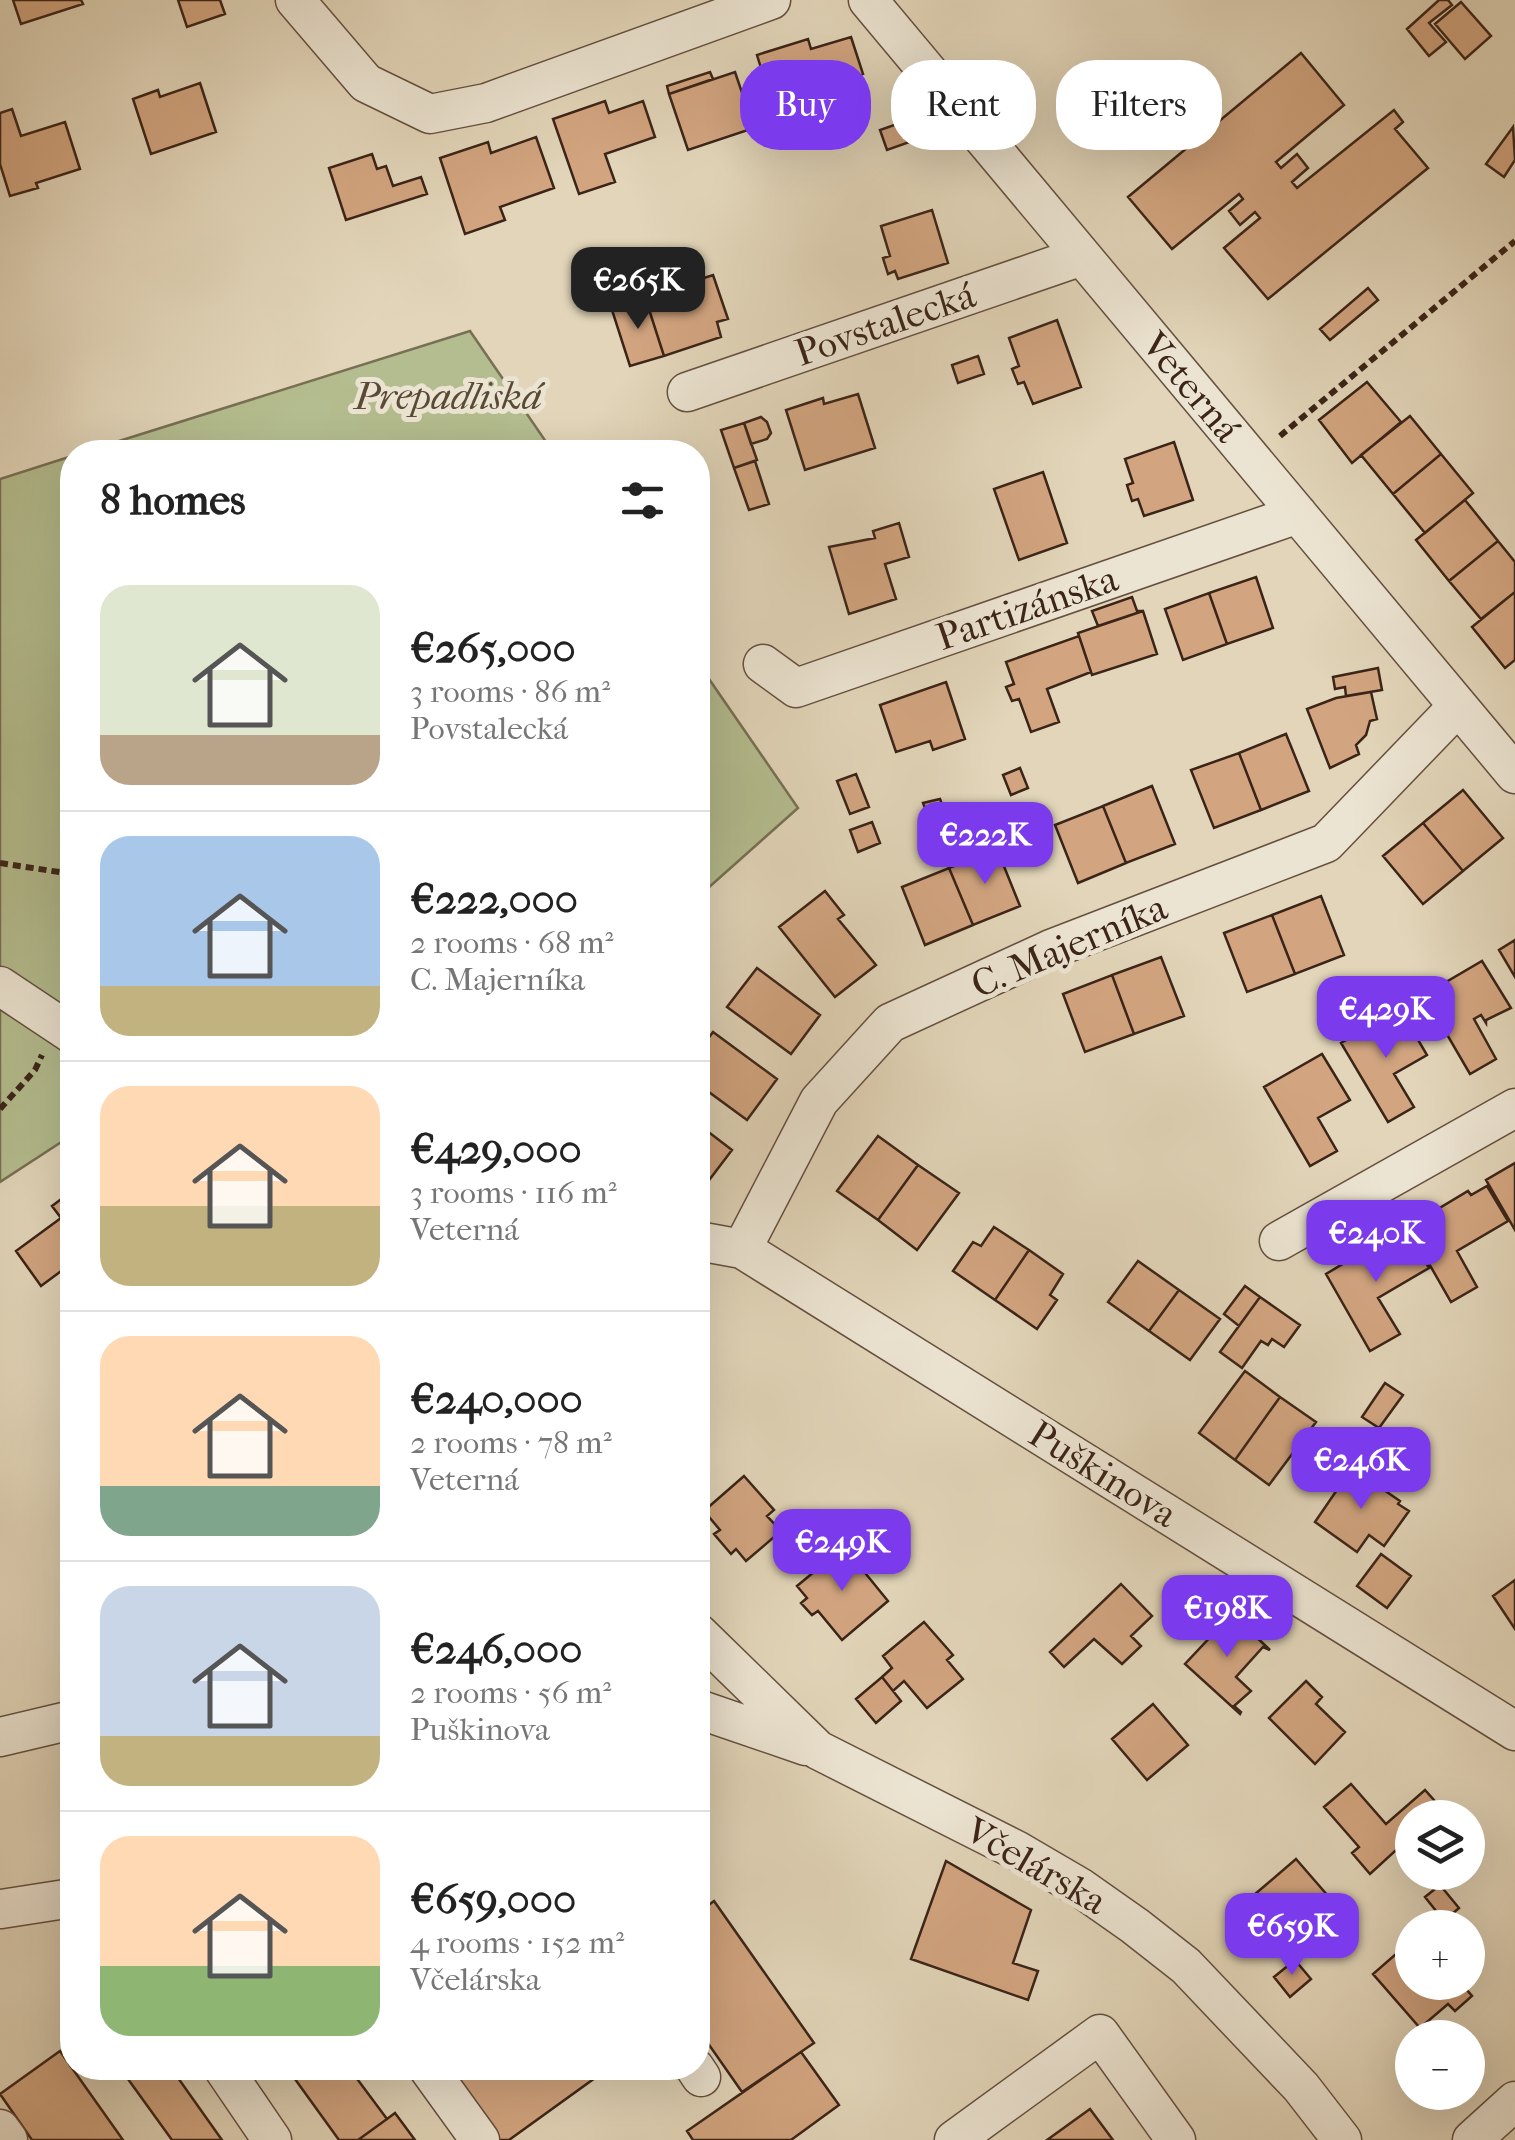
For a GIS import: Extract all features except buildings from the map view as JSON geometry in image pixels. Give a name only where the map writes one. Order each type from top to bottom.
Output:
[{"type":"street","points":[[295,0],[366,83],[430,114],[486,103],[772,0]]},
{"type":"street","name":"Veterná","points":[[868,0],[1515,774]]},
{"type":"street","name":"Povstalecká","points":[[687,392],[1082,256]]},
{"type":"street","name":"Partizánska","points":[[763,664],[796,688],[1298,514]]},
{"type":"street","name":"C. Majerníka","points":[[742,1249],[819,1101],[890,1023],[1052,949],[1326,843],[1458,706]]},
{"type":"street","points":[[0,986],[60,1026]]},
{"type":"street","points":[[1278,1241],[1515,1108]]},
{"type":"street","points":[[710,1243],[742,1249]]},
{"type":"street","name":"Puškinova","points":[[742,1249],[1515,1731]]},
{"type":"street","name":"Včelárska","points":[[710,1645],[818,1750],[1016,1850],[1136,1926],[1186,1966],[1301,2088],[1342,2140]]},
{"type":"street","points":[[710,1713],[818,1750]]},
{"type":"street","points":[[0,1737],[60,1723]]},
{"type":"street","points":[[0,1921],[0,1906],[60,1899]]},
{"type":"street","points":[[954,2140],[1100,2034],[1176,2140]]},
{"type":"street","points":[[231,2080],[272,2140]]},
{"type":"street","points":[[437,2080],[480,2140]]},
{"type":"street","points":[[1472,2140],[1515,2101]]},
{"type":"street","points":[[0,2129],[8,2140]]},
{"type":"path","points":[[1252,459],[1515,241]]},
{"type":"path","points":[[0,863],[60,872]]},
{"type":"path","points":[[0,1109],[60,1036]]},
{"type":"green space","name":"Prepadliská","points":[[470,331],[545,440],[122,440]]},
{"type":"green space","points":[[60,460],[60,1143],[0,1182],[0,479]]},
{"type":"green space","points":[[710,680],[798,808],[710,886]]}]
